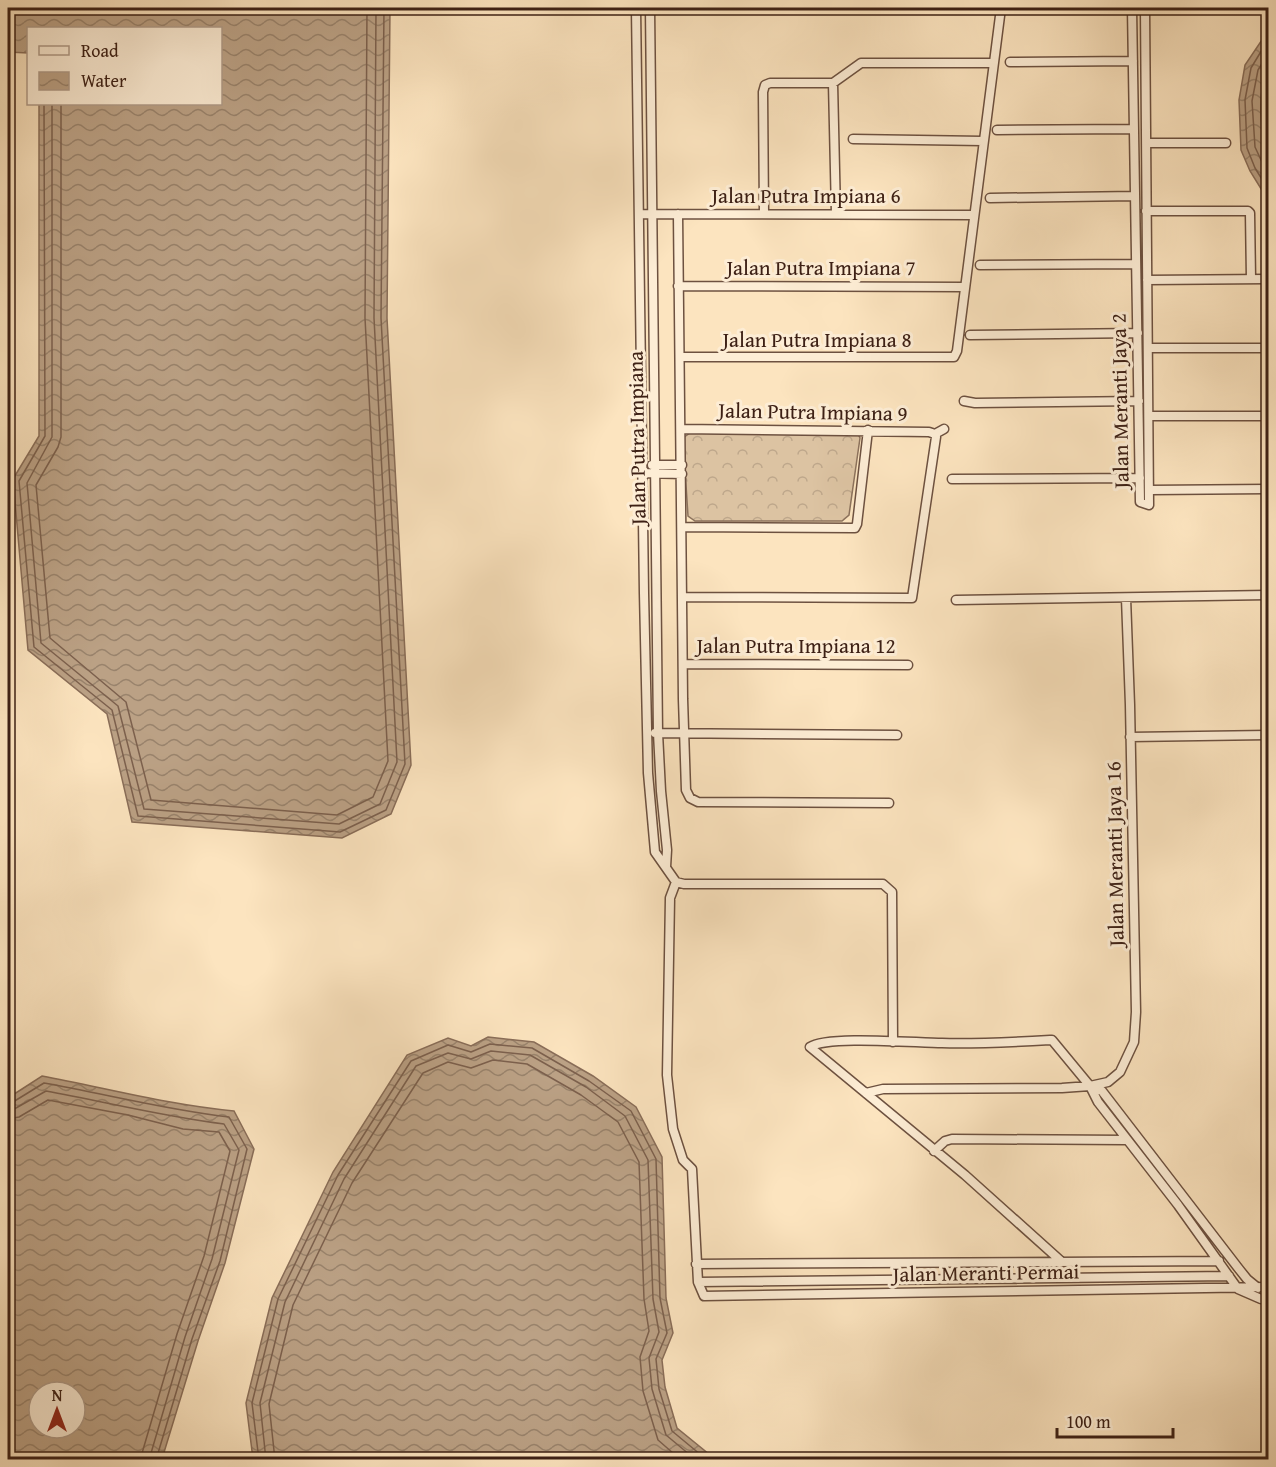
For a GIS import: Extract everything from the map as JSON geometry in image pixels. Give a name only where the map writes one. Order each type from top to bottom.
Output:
[{"type":"street","name":"Jalan Putra Impiana","points":[[636,8],[648,773],[655,852],[666,867]]},
{"type":"street","name":"Jalan Putra Impiana","points":[[650,8],[658,733],[667,850],[666,867]]},
{"type":"street","points":[[964,287],[1001,8]]},
{"type":"street","name":"Jalan Meranti Jaya 2","points":[[1132,8],[1140,502],[1149,504],[1145,8]]},
{"type":"street","points":[[1132,33],[1145,34]]},
{"type":"street","points":[[1010,62],[1133,61]]},
{"type":"street","points":[[764,213],[763,92],[765,85],[770,83],[833,83],[861,63],[992,63]]},
{"type":"street","points":[[833,83],[836,214]]},
{"type":"street","points":[[997,130],[1134,129]]},
{"type":"street","points":[[853,139],[982,141]]},
{"type":"street","points":[[1146,143],[1226,143]]},
{"type":"street","points":[[1135,164],[1146,164]]},
{"type":"street","points":[[990,198],[1135,196]]},
{"type":"street","points":[[1146,212],[1249,212],[1251,279]]},
{"type":"street","name":"Jalan Putra Impiana 6","points":[[640,214],[973,214]]},
{"type":"street","points":[[678,214],[686,790],[690,798],[698,802],[890,803]]},
{"type":"street","points":[[980,265],[1136,264]]},
{"type":"street","points":[[1147,280],[1269,279]]},
{"type":"street","name":"Jalan Putra Impiana 7","points":[[678,286],[964,287]]},
{"type":"street","name":"Jalan Putra Impiana 8","points":[[680,357],[954,357],[957,351],[964,287]]},
{"type":"street","points":[[1137,298],[1147,298]]},
{"type":"street","points":[[970,335],[1138,333]]},
{"type":"street","points":[[1148,348],[1269,348]]},
{"type":"street","points":[[964,401],[975,403],[1139,401]]},
{"type":"street","points":[[1149,416],[1269,416]]},
{"type":"street","name":"Jalan Putra Impiana 9","points":[[681,429],[868,430],[934,434],[944,429]]},
{"type":"street","points":[[683,527],[855,528],[868,430]]},
{"type":"street","points":[[682,597],[912,598],[936,437],[934,434]]},
{"type":"street","points":[[643,469],[682,469]]},
{"type":"street","points":[[951,479],[1140,478]]},
{"type":"street","points":[[1150,490],[1269,489]]},
{"type":"street","points":[[956,600],[1269,595]]},
{"type":"street","name":"Jalan Meranti Jaya 16","points":[[866,1092],[883,1089],[1090,1086],[1108,1082],[1120,1072],[1134,1042],[1136,1012],[1126,598]]},
{"type":"street","name":"Jalan Putra Impiana 12","points":[[683,664],[908,664]]},
{"type":"street","points":[[648,733],[897,735]]},
{"type":"street","points":[[1130,737],[1269,735]]},
{"type":"street","points":[[666,867],[676,882],[684,884],[883,884],[888,887],[892,892],[893,1042]]},
{"type":"street","points":[[676,882],[670,898],[667,1075],[673,1130],[683,1160],[692,1169],[698,1282]]},
{"type":"street","points":[[1062,1262],[965,1175],[810,1047],[818,1043],[837,1041],[995,1043],[1052,1040],[1090,1086],[1098,1102],[1178,1205],[1238,1289],[1261,1299],[1269,1299]]},
{"type":"street","points":[[1090,1086],[1102,1091],[1243,1274],[1258,1287]]},
{"type":"street","points":[[934,1150],[951,1139],[1126,1140]]},
{"type":"street","points":[[696,1264],[1219,1261]]},
{"type":"street","name":"Jalan Meranti Permai","points":[[1229,1276],[698,1282],[704,1296],[1269,1287]]},
{"type":"green space","points":[[690,433],[858,434],[860,438],[849,515],[842,521],[695,521],[688,516],[683,438]]},
{"type":"water","points":[[8,8],[390,8],[387,318],[411,765],[391,814],[342,838],[132,822],[107,714],[28,650],[13,479],[39,436],[39,105],[222,105],[222,27],[27,27],[27,53],[8,52]]},
{"type":"water","points":[[1268,31],[1268,200],[1250,171],[1241,150],[1239,100],[1245,65]]},
{"type":"water","points":[[488,1037],[534,1042],[593,1076],[636,1107],[662,1157],[666,1298],[673,1333],[662,1360],[665,1387],[677,1428],[715,1459],[253,1459],[246,1403],[272,1298],[333,1172],[407,1055],[448,1038],[471,1046]]},
{"type":"water","points":[[42,1076],[162,1100],[234,1111],[254,1149],[225,1263],[198,1341],[162,1459],[8,1459],[8,1098]]}]
